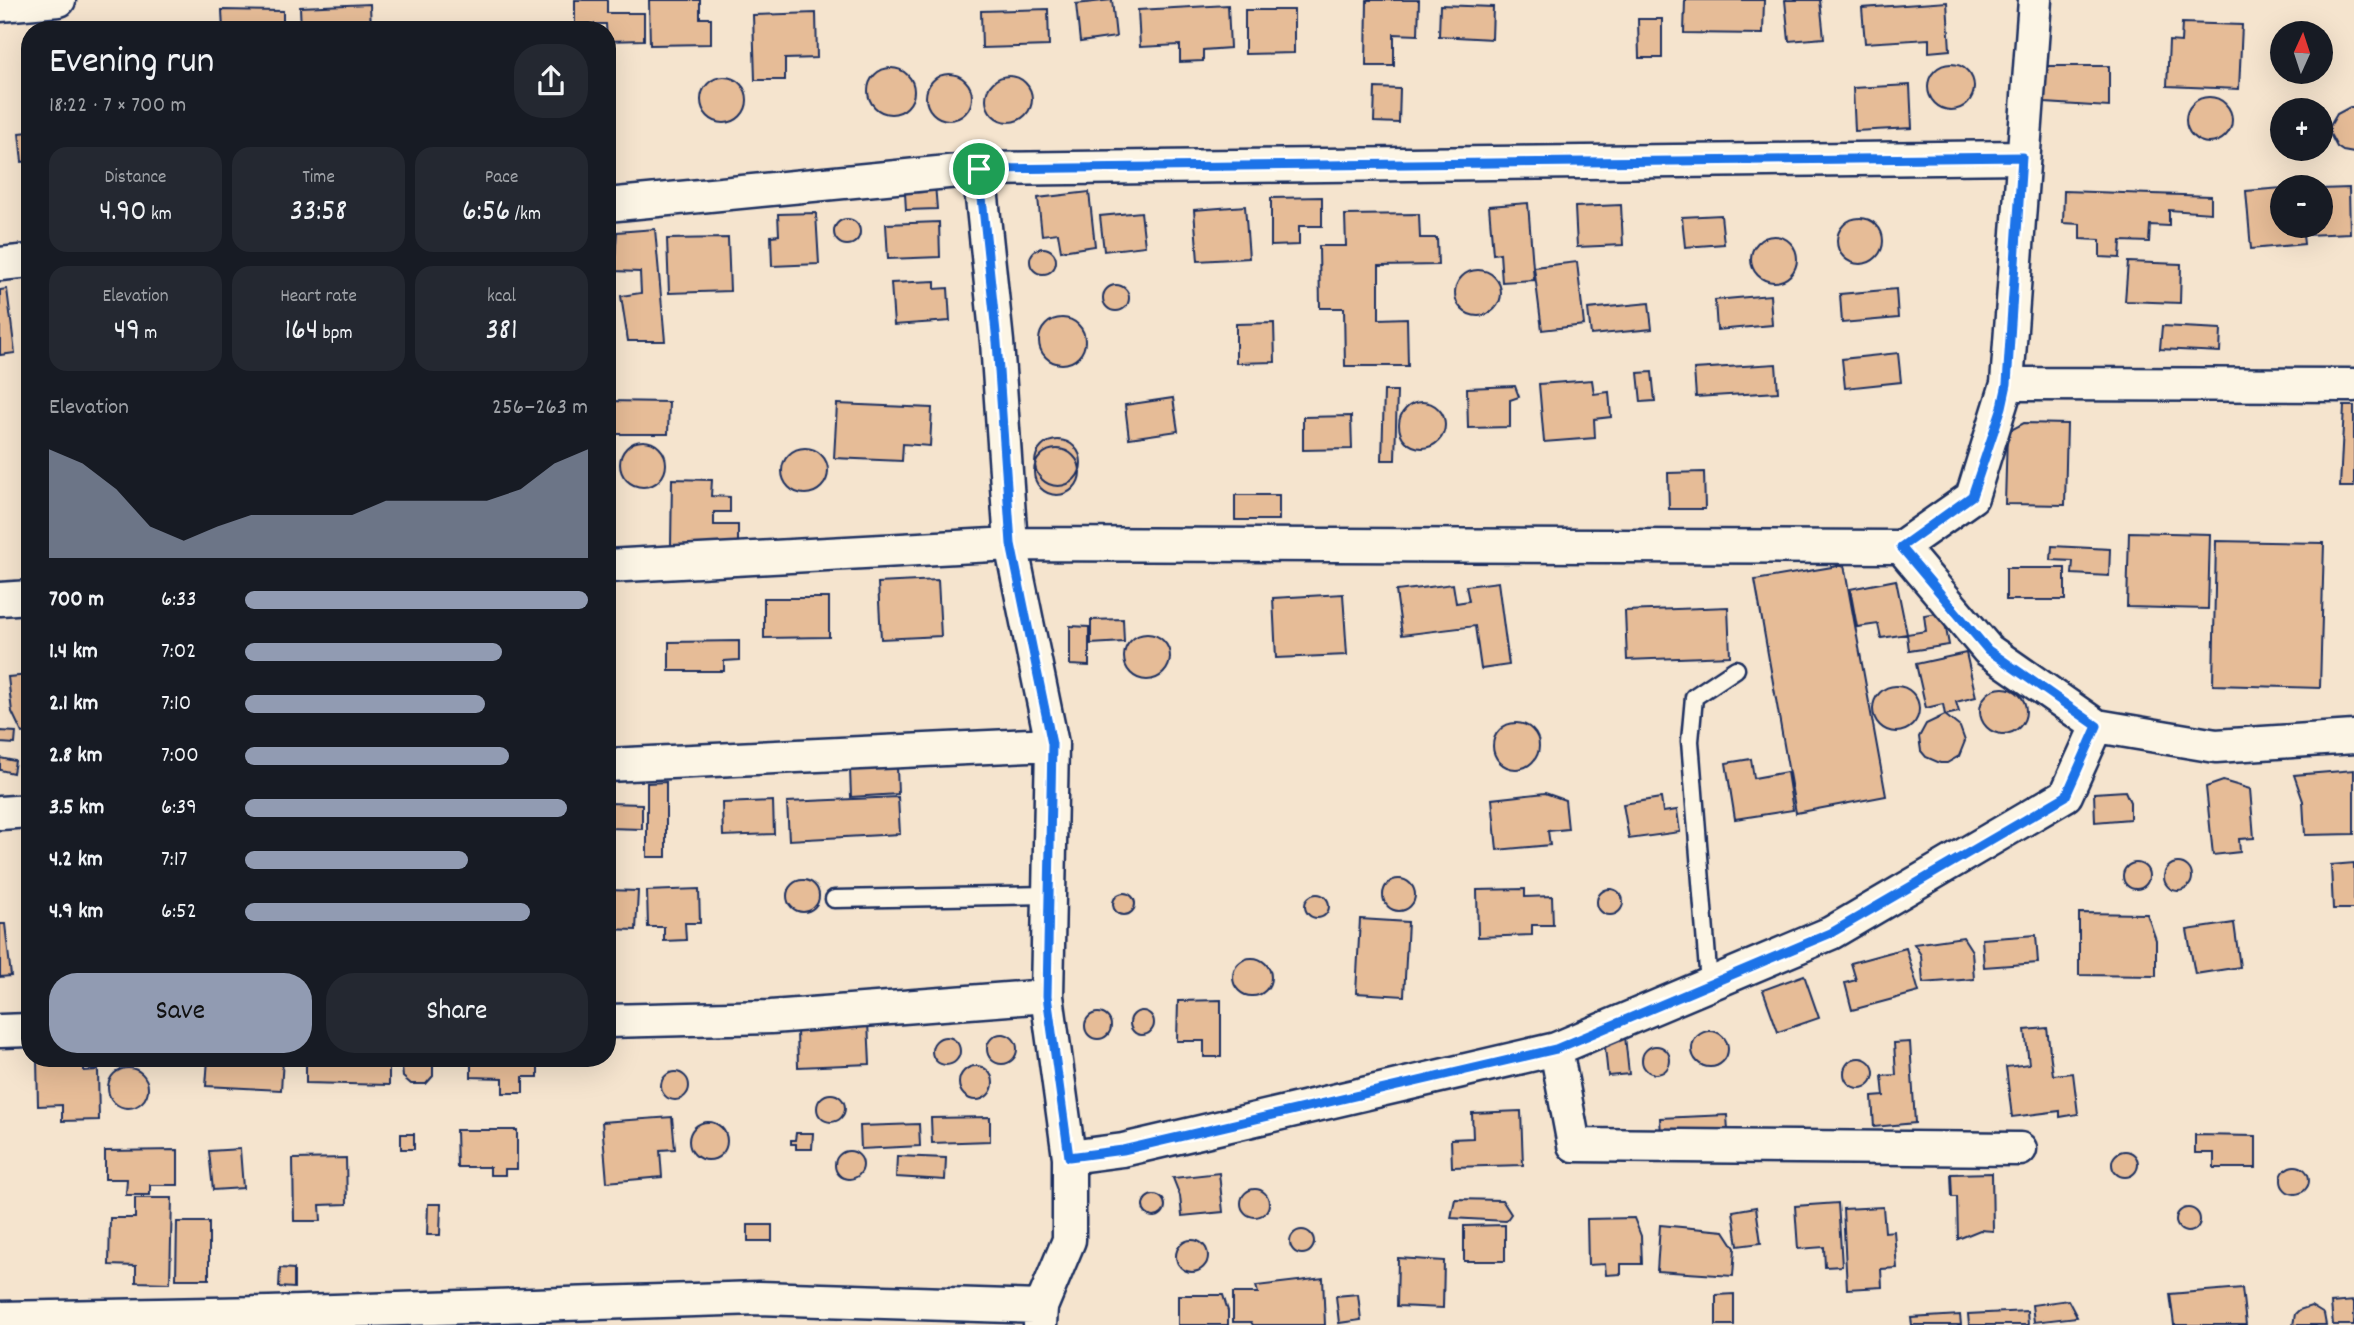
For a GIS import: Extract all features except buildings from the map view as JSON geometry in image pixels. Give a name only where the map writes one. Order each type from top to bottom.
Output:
[{"type":"street","points":[[0,5],[59,0]]},
{"type":"street","points":[[616,566],[1011,544],[1901,547],[1972,496],[2002,407],[2007,384],[2035,0]]},
{"type":"street","points":[[616,204],[979,169],[2022,157]]},
{"type":"street","points":[[0,1318],[255,1314],[759,1298],[1041,1316],[1069,1240],[1069,1157],[1047,996],[1052,744],[1011,544],[997,342],[979,169]]},
{"type":"street","points":[[0,264],[21,262]]},
{"type":"street","points":[[2007,384],[2354,385]]},
{"type":"street","points":[[1901,547],[1988,650],[2097,726],[2216,746],[2354,737]]},
{"type":"street","points":[[0,599],[21,598]]},
{"type":"street","points":[[1069,1157],[1123,1150],[1556,1049],[1831,933],[2066,796],[2097,726]]},
{"type":"street","points":[[616,765],[1052,744]]},
{"type":"street","points":[[0,813],[21,812]]},
{"type":"street","points":[[616,1021],[771,1017],[1047,996]]},
{"type":"street","points":[[0,1031],[21,1030]]},
{"type":"street","points":[[1556,1049],[1574,1145],[2020,1149]]},
{"type":"lane","points":[[1709,984],[1690,741],[1695,697],[1736,669]]},
{"type":"lane","points":[[834,898],[1049,895]]},
{"type":"route","points":[[2022,157],[2007,384],[2002,407],[1972,496],[1901,547],[1988,650],[2097,726],[2066,796],[1831,933],[1556,1049],[1123,1150],[1069,1157],[1047,996],[1052,744],[1011,544],[997,342],[979,169],[2022,157]]}]
